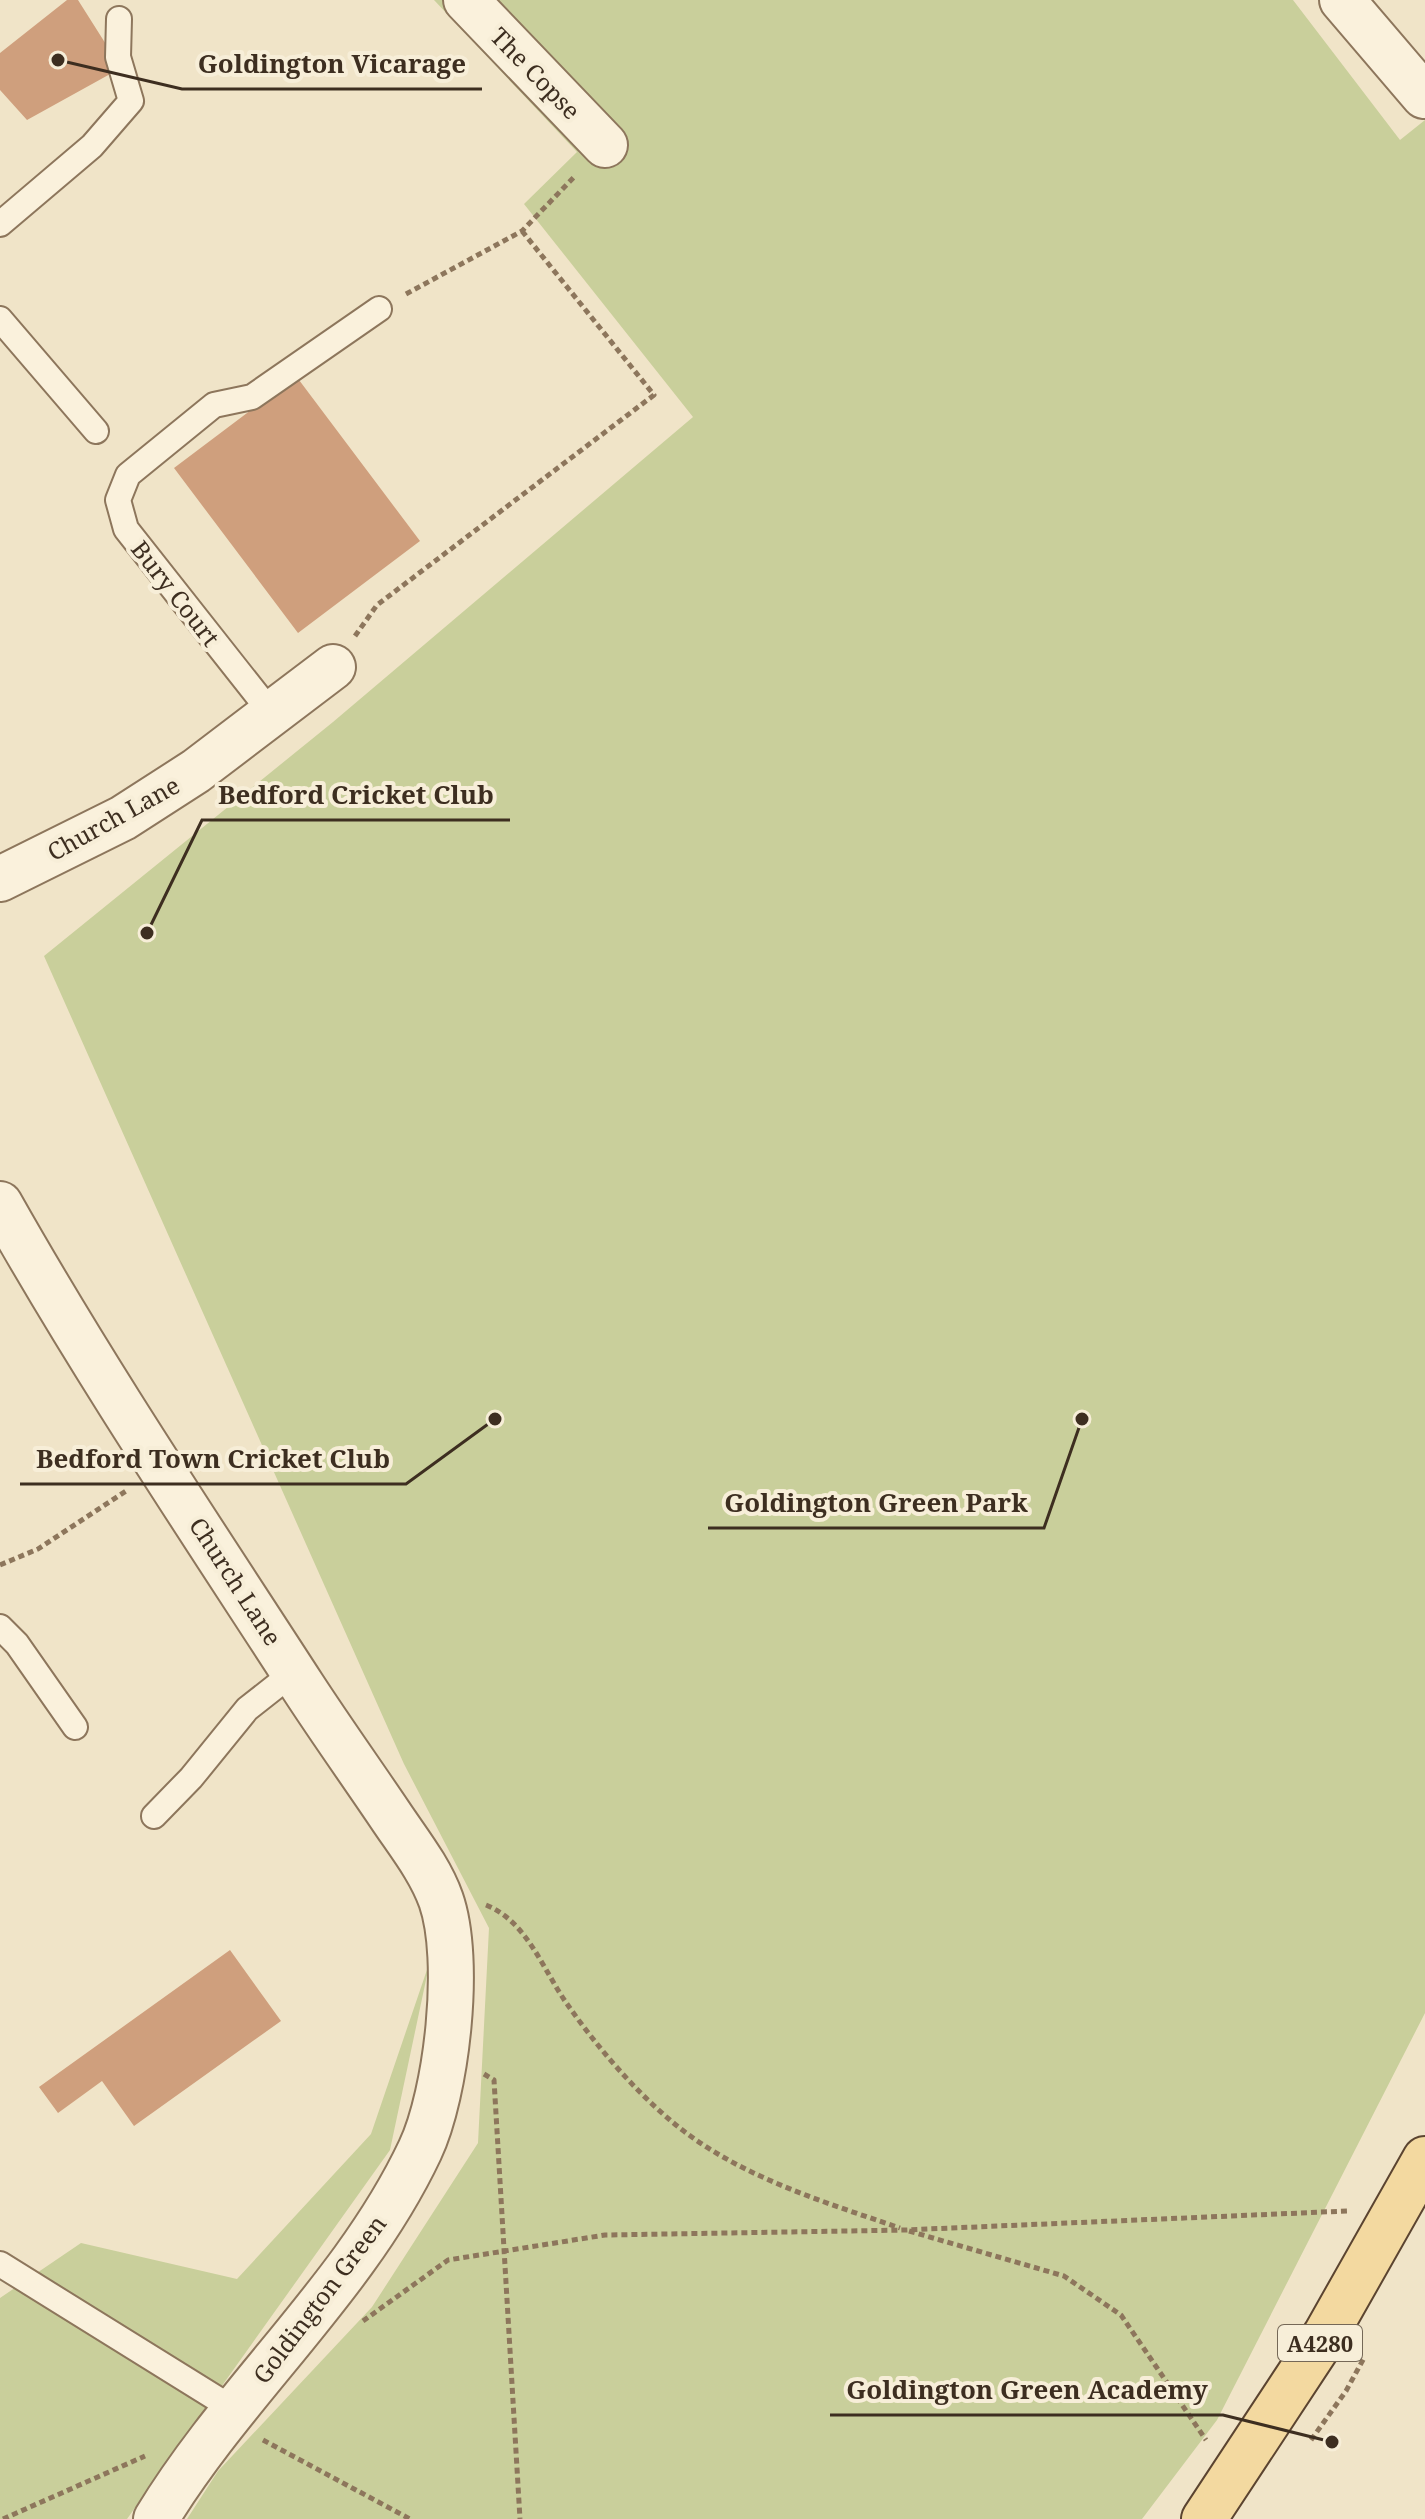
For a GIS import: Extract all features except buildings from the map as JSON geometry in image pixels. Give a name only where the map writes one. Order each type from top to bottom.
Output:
[{"type":"main road","name":"A4280","points":[[1204,2519],[1326,2334],[1423,2168]]},
{"type":"street","name":"The Copse","points":[[466,0],[605,145]]},
{"type":"street","points":[[1342,0],[1424,96]]},
{"type":"street","name":"Church Lane","points":[[1,874],[123,818],[196,771],[333,667]]},
{"type":"street","name":"Church Lane","points":[[0,1204],[41,1276],[162,1468],[424,1865],[442,1903],[450,1965]]},
{"type":"street","name":"Goldington Green","points":[[156,2519],[230,2416],[370,2241],[422,2147],[449,2050],[450,1965]]},
{"type":"lane","points":[[0,224],[92,146],[131,101],[118,57],[119,19]]},
{"type":"lane","name":"Bury Court","points":[[272,714],[126,529],[118,500],[128,475],[214,405],[252,397],[379,309]]},
{"type":"lane","points":[[0,319],[96,431]]},
{"type":"lane","points":[[0,1627],[17,1644],[75,1727]]},
{"type":"lane","points":[[154,1816],[191,1778],[247,1709],[294,1672]]},
{"type":"lane","points":[[0,2264],[230,2416]]},
{"type":"path","points":[[379,309],[522,231],[605,145]]},
{"type":"path","points":[[333,667],[377,605],[654,395],[522,231]]},
{"type":"path","points":[[0,1565],[38,1549],[162,1468]]},
{"type":"path","points":[[442,1903],[475,1900],[501,1911],[525,1937],[566,2002],[629,2080],[670,2121],[716,2152],[797,2192],[905,2230],[1064,2276],[1121,2315],[1194,2420],[1231,2482]]},
{"type":"path","points":[[449,2050],[494,2080],[520,2519]]},
{"type":"path","points":[[361,2323],[448,2260],[605,2235],[905,2230],[1398,2208]]},
{"type":"path","points":[[230,2416],[410,2519]]},
{"type":"path","points":[[3,2519],[155,2452]]},
{"type":"green space","points":[[434,0],[1293,0],[1400,140],[1425,120],[1425,2013],[1217,2420],[1142,2519],[187,2519],[218,2471],[372,2307],[478,2143],[489,1928],[404,1764],[44,956],[333,722],[693,417],[524,204],[577,152]]},
{"type":"green space","points":[[430,1961],[390,2150],[127,2519],[0,2519],[0,2298],[81,2243],[237,2279],[371,2134]]},
{"type":"place","name":"Goldington Vicarage","points":[[58,60]]},
{"type":"place","name":"Bedford Cricket Club","points":[[147,933]]},
{"type":"place","name":"Bedford Town Cricket Club","points":[[495,1419]]},
{"type":"place","name":"Goldington Green Park","points":[[1082,1419]]},
{"type":"place","name":"Goldington Green Academy","points":[[1332,2442]]}]
